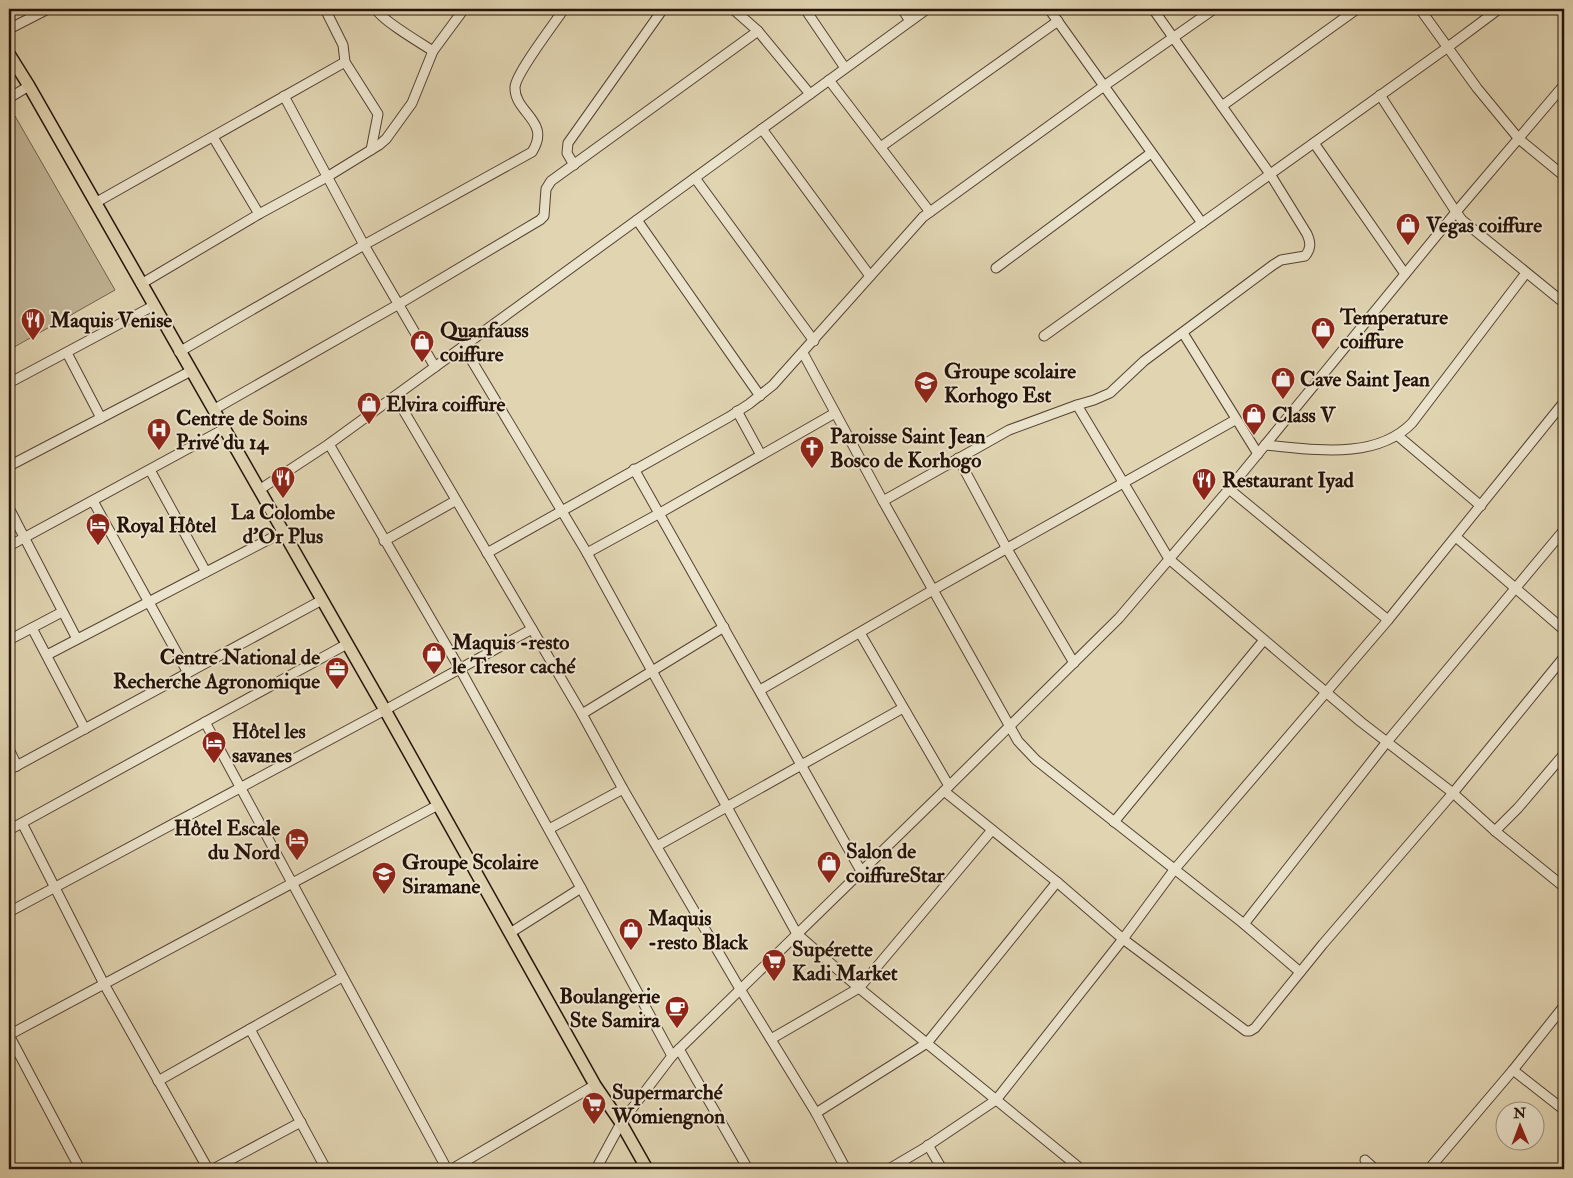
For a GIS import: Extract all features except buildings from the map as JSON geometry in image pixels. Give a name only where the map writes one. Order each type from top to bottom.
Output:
[{"type":"main road","points":[[9,54],[385,710],[594,1084],[621,1123],[647,1169]]},
{"type":"street","points":[[9,29],[48,9]]},
{"type":"street","points":[[325,9],[343,45],[345,62],[378,114],[371,150]]},
{"type":"street","points":[[376,9],[385,19],[433,51]]},
{"type":"street","points":[[141,284],[259,214],[327,177],[386,139],[412,103],[433,51],[464,9]]},
{"type":"street","points":[[180,352],[364,245],[532,152],[537,144],[537,126],[516,97],[516,79],[564,9]]},
{"type":"street","points":[[574,165],[567,154],[568,143],[663,9]]},
{"type":"street","points":[[733,9],[758,31],[810,94]]},
{"type":"street","points":[[805,9],[845,68]]},
{"type":"street","points":[[902,9],[910,21]]},
{"type":"street","points":[[259,490],[329,444],[927,9]]},
{"type":"street","points":[[1049,9],[1150,154],[1202,223]]},
{"type":"street","points":[[883,501],[1009,430],[1110,393],[1144,361],[1273,265],[1281,260],[1305,256],[1309,252],[1308,234],[1270,174],[1153,9]]},
{"type":"street","points":[[487,553],[737,411],[760,396],[803,353],[916,224],[930,212],[1214,9]]},
{"type":"street","points":[[1222,106],[1357,9]]},
{"type":"street","points":[[1420,9],[1477,88],[1519,139],[1564,176]]},
{"type":"street","points":[[1044,336],[1499,9]]},
{"type":"street","points":[[882,146],[1058,21]]},
{"type":"street","points":[[213,410],[399,304],[540,220],[544,216],[546,189],[551,181],[758,31]]},
{"type":"street","points":[[95,202],[345,62]]},
{"type":"street","points":[[829,80],[882,146],[930,212]]},
{"type":"street","points":[[9,98],[29,86]]},
{"type":"street","points":[[596,1169],[621,1123],[679,1048],[1119,618],[1229,490],[1456,212],[1564,86]]},
{"type":"street","points":[[1380,95],[1456,212],[1472,229],[1564,303]]},
{"type":"street","points":[[284,96],[364,245],[435,366]]},
{"type":"street","points":[[762,129],[870,276]]},
{"type":"street","points":[[213,137],[259,214]]},
{"type":"street","points":[[1314,143],[1405,274]]},
{"type":"street","points":[[996,268],[1150,154]]},
{"type":"street","points":[[695,178],[814,341]]},
{"type":"street","points":[[637,220],[760,396]]},
{"type":"street","points":[[1265,445],[1336,450],[1375,445],[1397,435],[1412,423],[1526,273]]},
{"type":"street","points":[[9,383],[153,306]]},
{"type":"street","points":[[1183,332],[1235,420],[1258,454]]},
{"type":"street","points":[[463,346],[587,553],[797,934],[859,988],[1081,1169]]},
{"type":"street","points":[[67,353],[101,418]]},
{"type":"street","points":[[803,353],[883,501],[1018,741],[1036,760],[1244,924],[1300,972]]},
{"type":"street","points":[[9,466],[190,371]]},
{"type":"street","points":[[395,396],[582,714],[623,789],[740,989],[816,1113],[846,1169]]},
{"type":"street","points":[[1077,405],[1170,559],[1327,693],[1386,742],[1453,792],[1494,831],[1564,887]]},
{"type":"street","points":[[889,1169],[996,1100],[1123,939],[1174,870],[1327,693],[1562,409]]},
{"type":"street","points":[[737,411],[761,455]]},
{"type":"street","points":[[587,553],[835,413]]},
{"type":"street","points":[[760,690],[1235,420]]},
{"type":"street","points":[[9,546],[224,429]]},
{"type":"street","points":[[1397,435],[1481,506]]},
{"type":"street","points":[[329,444],[460,670],[672,1056]]},
{"type":"street","points":[[958,458],[1007,549],[1074,663]]},
{"type":"street","points":[[634,469],[861,871]]},
{"type":"street","points":[[150,470],[206,572]]},
{"type":"street","points":[[1229,490],[1388,620]]},
{"type":"street","points":[[93,501],[188,673]]},
{"type":"street","points":[[384,541],[456,502]]},
{"type":"street","points":[[9,508],[77,639]]},
{"type":"street","points":[[1244,924],[1386,742],[1564,530]]},
{"type":"street","points":[[46,655],[283,532]]},
{"type":"street","points":[[1456,537],[1564,630]]},
{"type":"street","points":[[9,770],[322,600]]},
{"type":"street","points":[[9,640],[62,612]]},
{"type":"street","points":[[582,714],[724,627]]},
{"type":"street","points":[[32,628],[85,729]]},
{"type":"street","points":[[9,912],[460,670],[532,629]]},
{"type":"street","points":[[860,633],[947,788],[992,830],[1057,882],[1123,939],[1246,1031],[1255,1028],[1564,657]]},
{"type":"street","points":[[1114,822],[1264,640]]},
{"type":"street","points":[[9,830],[347,644]]},
{"type":"street","points":[[657,846],[903,708]]},
{"type":"street","points":[[205,722],[447,1169]]},
{"type":"street","points":[[9,749],[17,766]]},
{"type":"street","points":[[1494,831],[1518,808],[1564,754]]},
{"type":"street","points":[[549,829],[623,789]]},
{"type":"street","points":[[80,1169],[9,1035],[438,805]]},
{"type":"street","points":[[22,823],[104,984],[208,1169]]},
{"type":"street","points":[[771,1039],[859,988],[992,830]]},
{"type":"street","points":[[816,1113],[927,1043],[1057,882]]},
{"type":"street","points":[[510,933],[581,888]]},
{"type":"street","points":[[158,1081],[342,977]]},
{"type":"street","points":[[1429,1169],[1513,1070],[1564,1006]]},
{"type":"street","points":[[250,1029],[326,1169]]},
{"type":"street","points":[[679,1048],[748,1169]]},
{"type":"street","points":[[1513,1070],[1564,1110]]},
{"type":"street","points":[[452,1169],[594,1084]]},
{"type":"street","points":[[213,1169],[301,1122]]},
{"type":"street","points":[[928,1145],[942,1169]]},
{"type":"street","points":[[1365,1160],[1376,1169]]},
{"type":"shaded area","points":[[15,116],[115,290],[9,350],[9,119]]},
{"type":"place","name":"Vegas coiffure","points":[[1408,246]]},
{"type":"place","name":"Maquis Venise","points":[[33,341]]},
{"type":"place","name":"Temperature coiffure","points":[[1323,350]]},
{"type":"place","name":"Quanfauss coiffure","points":[[422,363]]},
{"type":"place","name":"Cave Saint Jean","points":[[1283,400]]},
{"type":"place","name":"Groupe scolaire Korhogo Est","points":[[926,404]]},
{"type":"place","name":"Elvira coiffure","points":[[369,425]]},
{"type":"place","name":"Class V","points":[[1254,436]]},
{"type":"place","name":"Centre de Soins Privé du 14","points":[[159,451]]},
{"type":"place","name":"Paroisse Saint Jean Bosco de Korhogo","points":[[812,469]]},
{"type":"place","name":"La Colombe d'Or Plus","points":[[283,499]]},
{"type":"place","name":"Restaurant Iyad","points":[[1204,501]]},
{"type":"place","name":"Royal Hôtel","points":[[98,546]]},
{"type":"place","name":"Maquis -resto le Tresor caché","points":[[434,675]]},
{"type":"place","name":"Centre National de Recherche Agronomique","points":[[337,690]]},
{"type":"place","name":"Hôtel les savanes","points":[[214,764]]},
{"type":"place","name":"Hôtel Escale du Nord","points":[[297,861]]},
{"type":"place","name":"Salon de coiffureStar","points":[[829,884]]},
{"type":"place","name":"Groupe Scolaire Siramane","points":[[384,895]]},
{"type":"place","name":"Maquis -resto Black","points":[[631,951]]},
{"type":"place","name":"Supérette Kadi Market","points":[[774,982]]},
{"type":"place","name":"Boulangerie Ste Samira","points":[[677,1029]]},
{"type":"place","name":"Supermarché Womiengnon","points":[[594,1125]]}]
